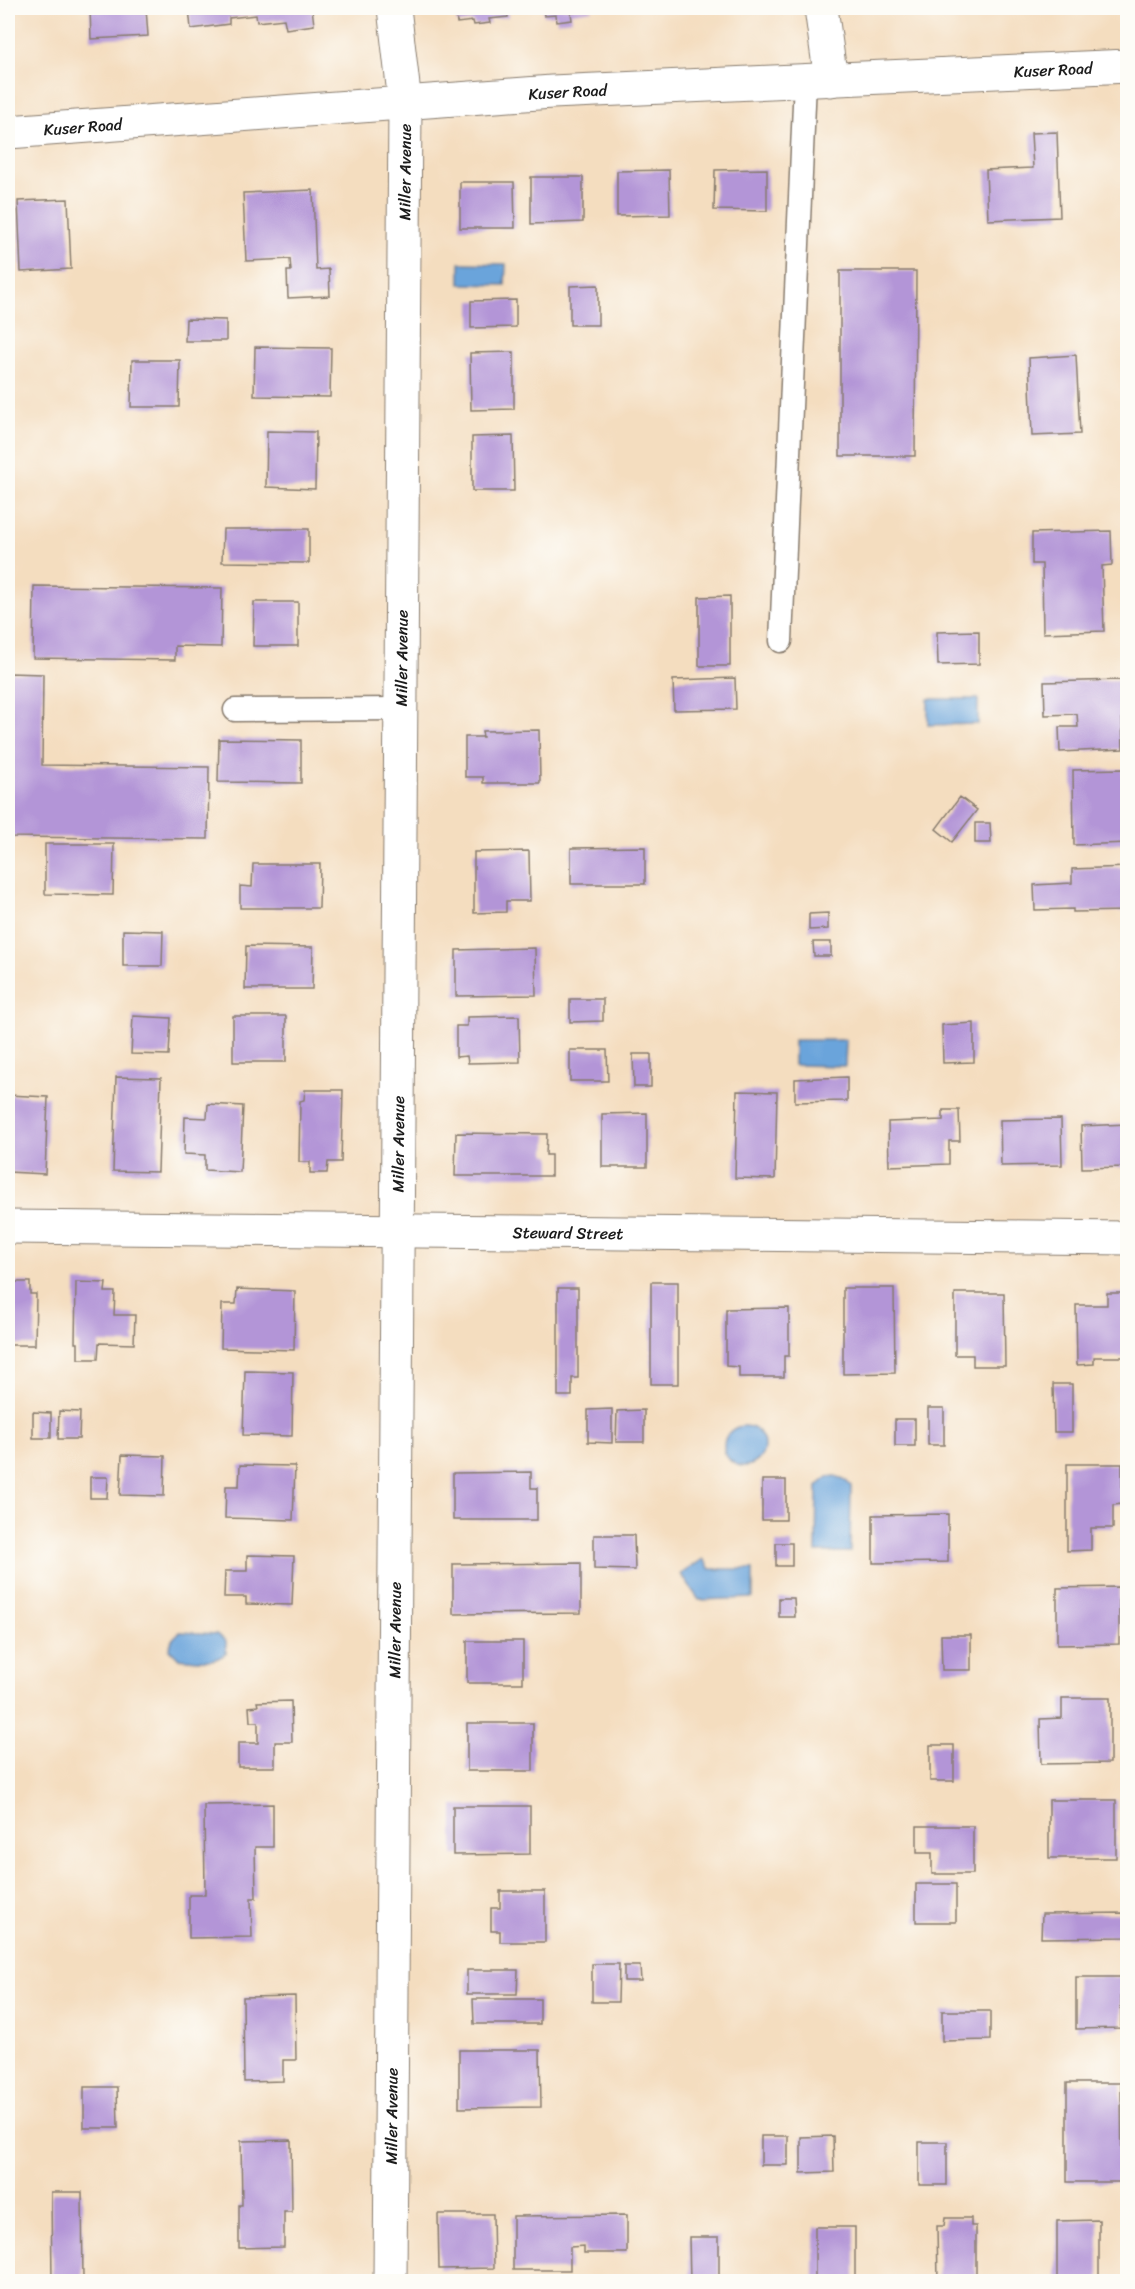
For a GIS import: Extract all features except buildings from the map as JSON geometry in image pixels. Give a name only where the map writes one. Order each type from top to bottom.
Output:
[{"type":"street","name":"Miller Avenue","points":[[390,2282],[405,103],[394,8]]},
{"type":"street","points":[[818,80],[821,8]]},
{"type":"street","name":"Kuser Road","points":[[8,132],[552,92],[1128,66]]},
{"type":"street","name":"Steward Street","points":[[8,1227],[1128,1238]]},
{"type":"lane","points":[[781,641],[818,80]]},
{"type":"lane","points":[[235,710],[401,709]]},
{"type":"water","points":[[460,263],[506,264],[505,285],[460,284]]},
{"type":"water","points":[[928,699],[978,699],[978,724],[928,725]]},
{"type":"water","points":[[794,1040],[846,1040],[845,1066],[794,1065]]},
{"type":"water","points":[[744,1426],[752,1427],[758,1432],[763,1438],[763,1454],[758,1460],[752,1465],[744,1466],[736,1465],[730,1460],[725,1454],[724,1446],[725,1438],[730,1432],[736,1427]]},
{"type":"water","points":[[835,1476],[844,1479],[851,1486],[850,1552],[816,1552],[817,1486],[828,1477]]},
{"type":"water","points":[[703,1559],[710,1569],[753,1569],[753,1598],[699,1600],[681,1574]]},
{"type":"water","points":[[180,1632],[217,1634],[226,1641],[226,1653],[209,1660],[178,1658],[170,1647],[172,1640]]}]
